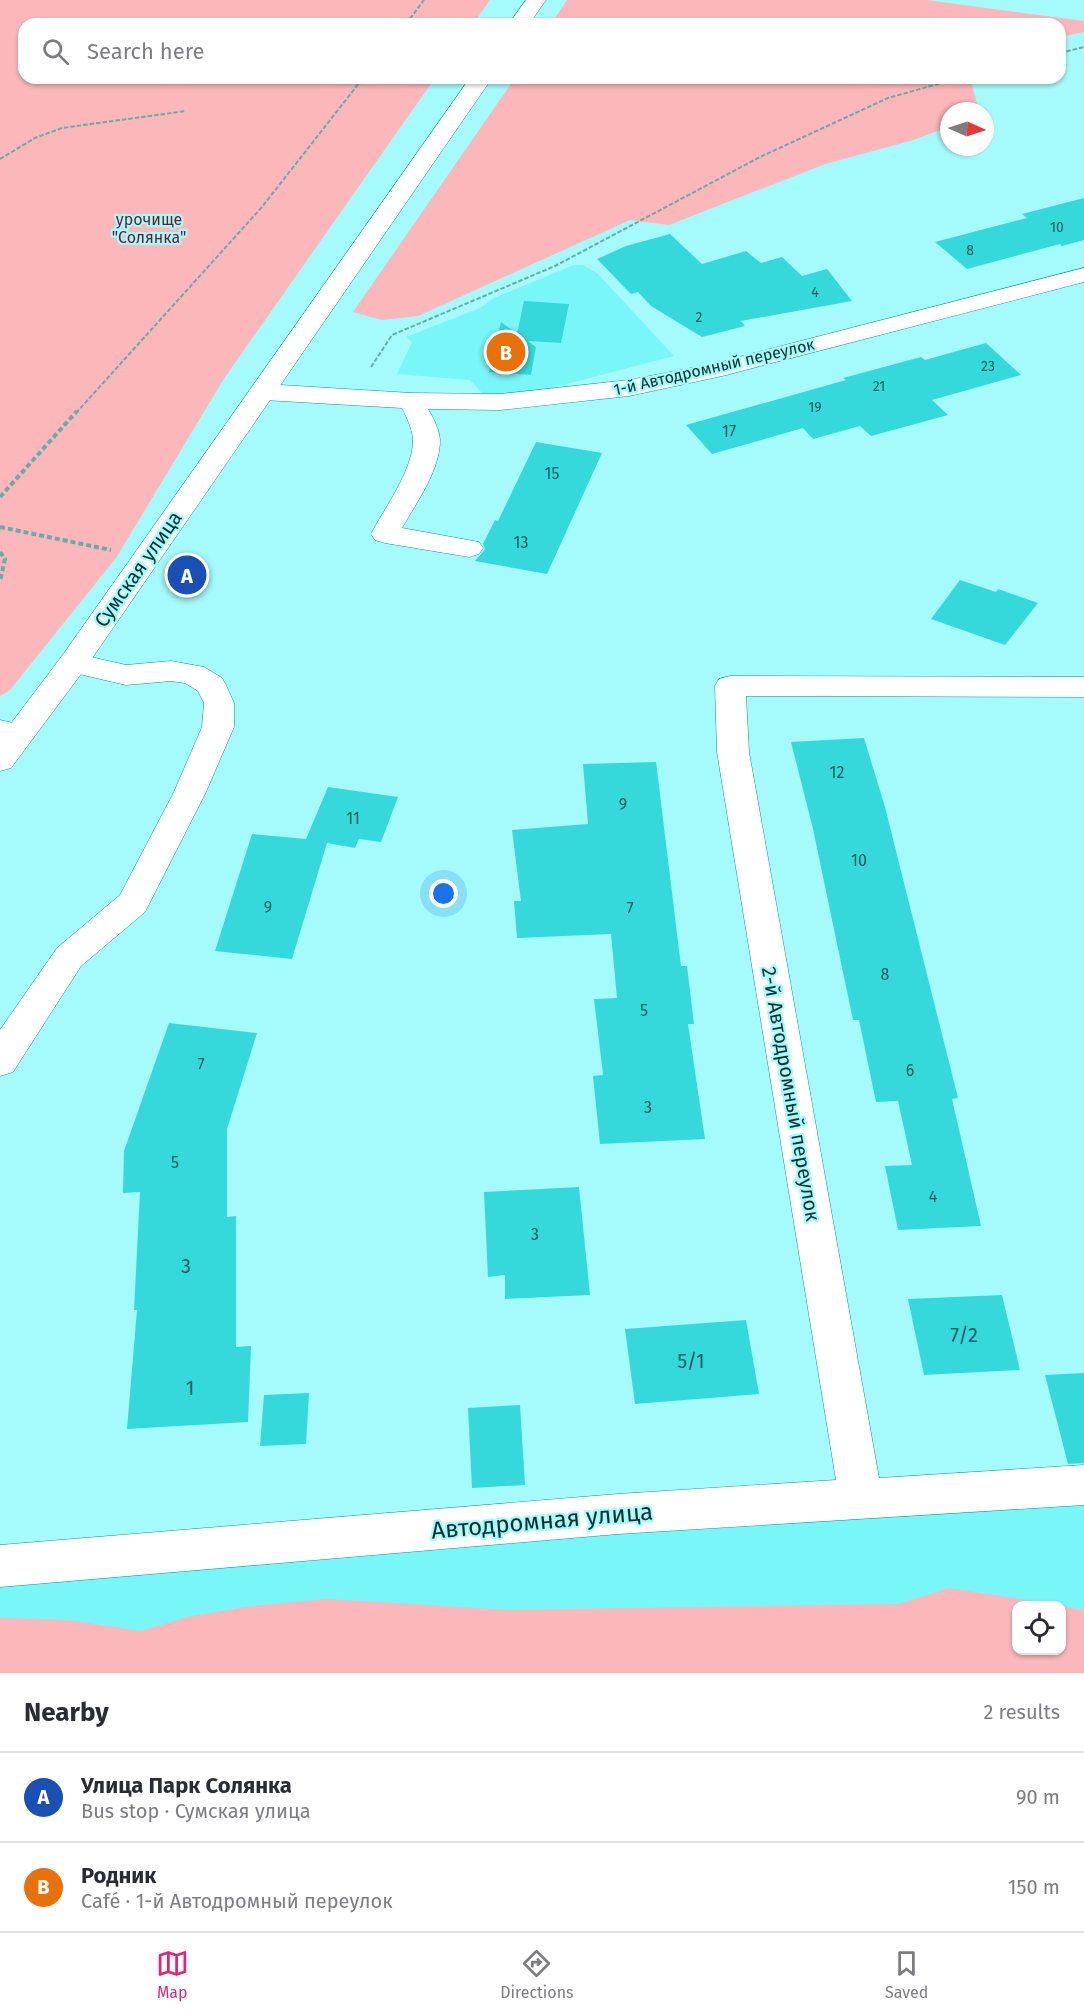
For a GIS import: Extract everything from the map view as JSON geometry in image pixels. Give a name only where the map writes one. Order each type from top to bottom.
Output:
[{"type":"street","points":[[523,18],[536,0]]},
{"type":"street","name":"Сумская улица","points":[[0,760],[9,733],[73,663],[478,84]]},
{"type":"street","name":"1-й Автодромный переулок","points":[[269,384],[350,398],[500,402],[629,388],[713,370],[1084,275]]},
{"type":"street","points":[[411,401],[424,428],[426,445],[414,478],[385,534],[469,548]]},
{"type":"street","points":[[2,1054],[69,957],[133,903],[190,792],[218,727],[219,703],[211,685],[193,674],[171,672],[126,675],[73,663]]},
{"type":"street","name":"2-й Автодромный переулок","points":[[861,1500],[733,752],[730,686],[1084,687]]},
{"type":"street","name":"Автодромная улица","points":[[0,1566],[606,1515],[1084,1485]]},
{"type":"path","points":[[410,18],[424,0]]},
{"type":"path","points":[[1066,52],[1084,47]]},
{"type":"path","points":[[0,497],[262,207],[358,84]]},
{"type":"path","points":[[350,398],[392,335],[555,266],[760,157],[877,103],[940,84]]},
{"type":"path","points":[[0,159],[36,138],[62,128],[186,111]]},
{"type":"path","points":[[0,526],[146,558]]},
{"type":"path","points":[[0,552],[5,559],[0,581]]},
{"type":"shaded area","points":[[574,265],[583,265],[598,274],[674,356],[528,394],[483,394],[470,380],[397,374],[412,342],[406,337],[480,308],[494,298]]},
{"type":"shaded area","points":[[1084,1493],[1084,1673],[0,1673],[0,1552]]},
{"type":"green space","name":"урочище \"Солянка\"","points":[[0,0],[490,0],[477,18],[18,18],[18,84],[431,84],[225,377],[116,558],[10,690],[0,696]]},
{"type":"green space","points":[[567,0],[926,0],[1061,18],[555,18]]},
{"type":"green space","points":[[1066,19],[1084,21],[1084,32],[1066,36]]},
{"type":"green space","points":[[511,84],[972,84],[977,102],[940,102],[940,130],[910,141],[825,164],[669,225],[630,220],[418,316],[382,320],[353,312]]},
{"type":"green space","points":[[949,1588],[1032,1601],[1012,1601],[1012,1655],[1066,1655],[1066,1607],[1084,1610],[1084,1673],[0,1673],[0,1618],[68,1620],[141,1631],[187,1617],[245,1607],[327,1599],[511,1610],[898,1604]]},
{"type":"building","points":[[1084,198],[1084,240],[1062,246],[1060,244],[967,269],[935,242],[1027,218],[1022,214]]},
{"type":"building","points":[[670,234],[702,264],[746,251],[761,263],[782,257],[802,276],[827,269],[852,301],[741,321],[745,326],[702,337],[651,306],[638,292],[631,294],[597,259],[626,246]]},
{"type":"building","points":[[524,301],[569,304],[561,343],[528,341],[536,347],[531,375],[489,372],[501,322],[517,334]]},
{"type":"building","points":[[986,343],[1021,375],[932,400],[948,415],[871,436],[860,426],[813,439],[803,428],[712,454],[686,425],[846,380],[843,378],[921,357],[925,360]]},
{"type":"building","points":[[536,442],[602,453],[547,574],[475,561],[485,549],[483,544],[495,520],[498,521]]},
{"type":"building","points":[[960,580],[996,592],[998,589],[1038,603],[1005,645],[931,619]]},
{"type":"building","points":[[864,738],[885,807],[958,1098],[952,1099],[981,1226],[898,1230],[885,1166],[912,1165],[898,1101],[876,1102],[859,1020],[853,1020],[813,829],[791,742]]},
{"type":"building","points":[[656,762],[681,966],[687,966],[694,1024],[688,1024],[705,1139],[600,1144],[593,1076],[603,1075],[594,999],[617,998],[611,934],[517,938],[514,901],[521,901],[512,830],[588,824],[583,764]]},
{"type":"building","points":[[328,787],[398,797],[381,842],[359,839],[355,848],[327,843],[292,959],[215,951],[252,834],[306,839]]},
{"type":"building","points":[[169,1023],[257,1033],[227,1129],[227,1217],[236,1216],[236,1347],[251,1346],[248,1422],[127,1429],[137,1310],[134,1310],[140,1192],[123,1193],[124,1151]]},
{"type":"building","points":[[579,1187],[590,1295],[505,1299],[505,1275],[488,1277],[484,1192]]},
{"type":"building","points":[[1002,1295],[1020,1370],[924,1375],[908,1299]]},
{"type":"building","points":[[746,1320],[759,1394],[635,1404],[625,1329]]},
{"type":"building","points":[[1084,1373],[1084,1463],[1068,1464],[1045,1375]]},
{"type":"building","points":[[309,1393],[306,1444],[260,1446],[264,1395]]},
{"type":"building","points":[[520,1405],[525,1485],[472,1488],[468,1408]]},
{"type":"place","name":"Родник","points":[[506,352]]},
{"type":"place","name":"Улица Парк Солянка","points":[[187,575]]}]
